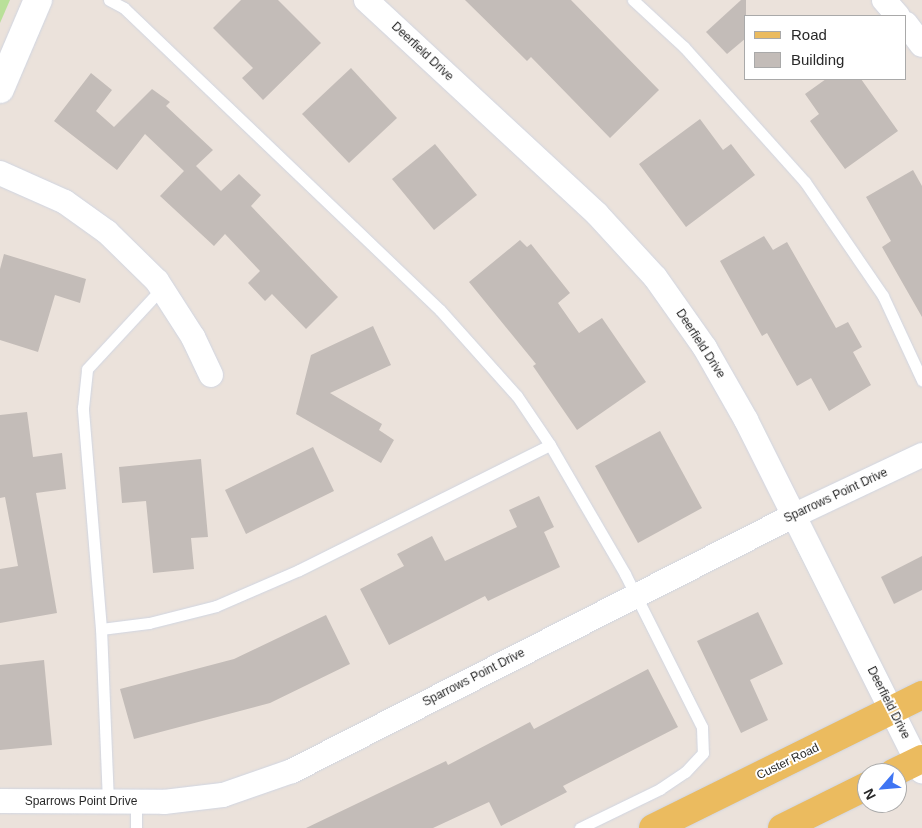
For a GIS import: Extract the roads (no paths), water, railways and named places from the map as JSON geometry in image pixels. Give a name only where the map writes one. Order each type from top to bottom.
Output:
[{"type":"main road","name":"Custer Road","points":[[653,828],[922,695]]},
{"type":"main road","points":[[907,768],[920,764]]},
{"type":"main road","points":[[782,828],[857,791]]},
{"type":"street","points":[[0,89],[38,0]]},
{"type":"street","name":"Deerfield Drive","points":[[366,0],[597,214],[655,277],[706,348],[746,420],[891,710],[920,764]]},
{"type":"street","points":[[884,0],[897,15]]},
{"type":"street","points":[[907,25],[922,45]]},
{"type":"street","points":[[0,173],[65,202],[107,232],[162,288],[193,337],[211,375]]},
{"type":"street","name":"Sparrows Point Drive","points":[[0,801],[164,802],[223,795],[292,771],[793,516],[922,455]]},
{"type":"lane","points":[[109,0],[124,8],[440,310],[517,396],[550,445],[636,596],[702,726],[703,753],[685,772],[660,789],[580,828]]},
{"type":"lane","points":[[633,0],[684,47],[805,182],[883,296],[922,380]]},
{"type":"lane","points":[[108,802],[101,629],[83,408],[87,370],[162,288]]},
{"type":"lane","points":[[101,629],[150,622],[216,606],[299,570],[550,445]]},
{"type":"lane","points":[[136,802],[136,828]]}]
